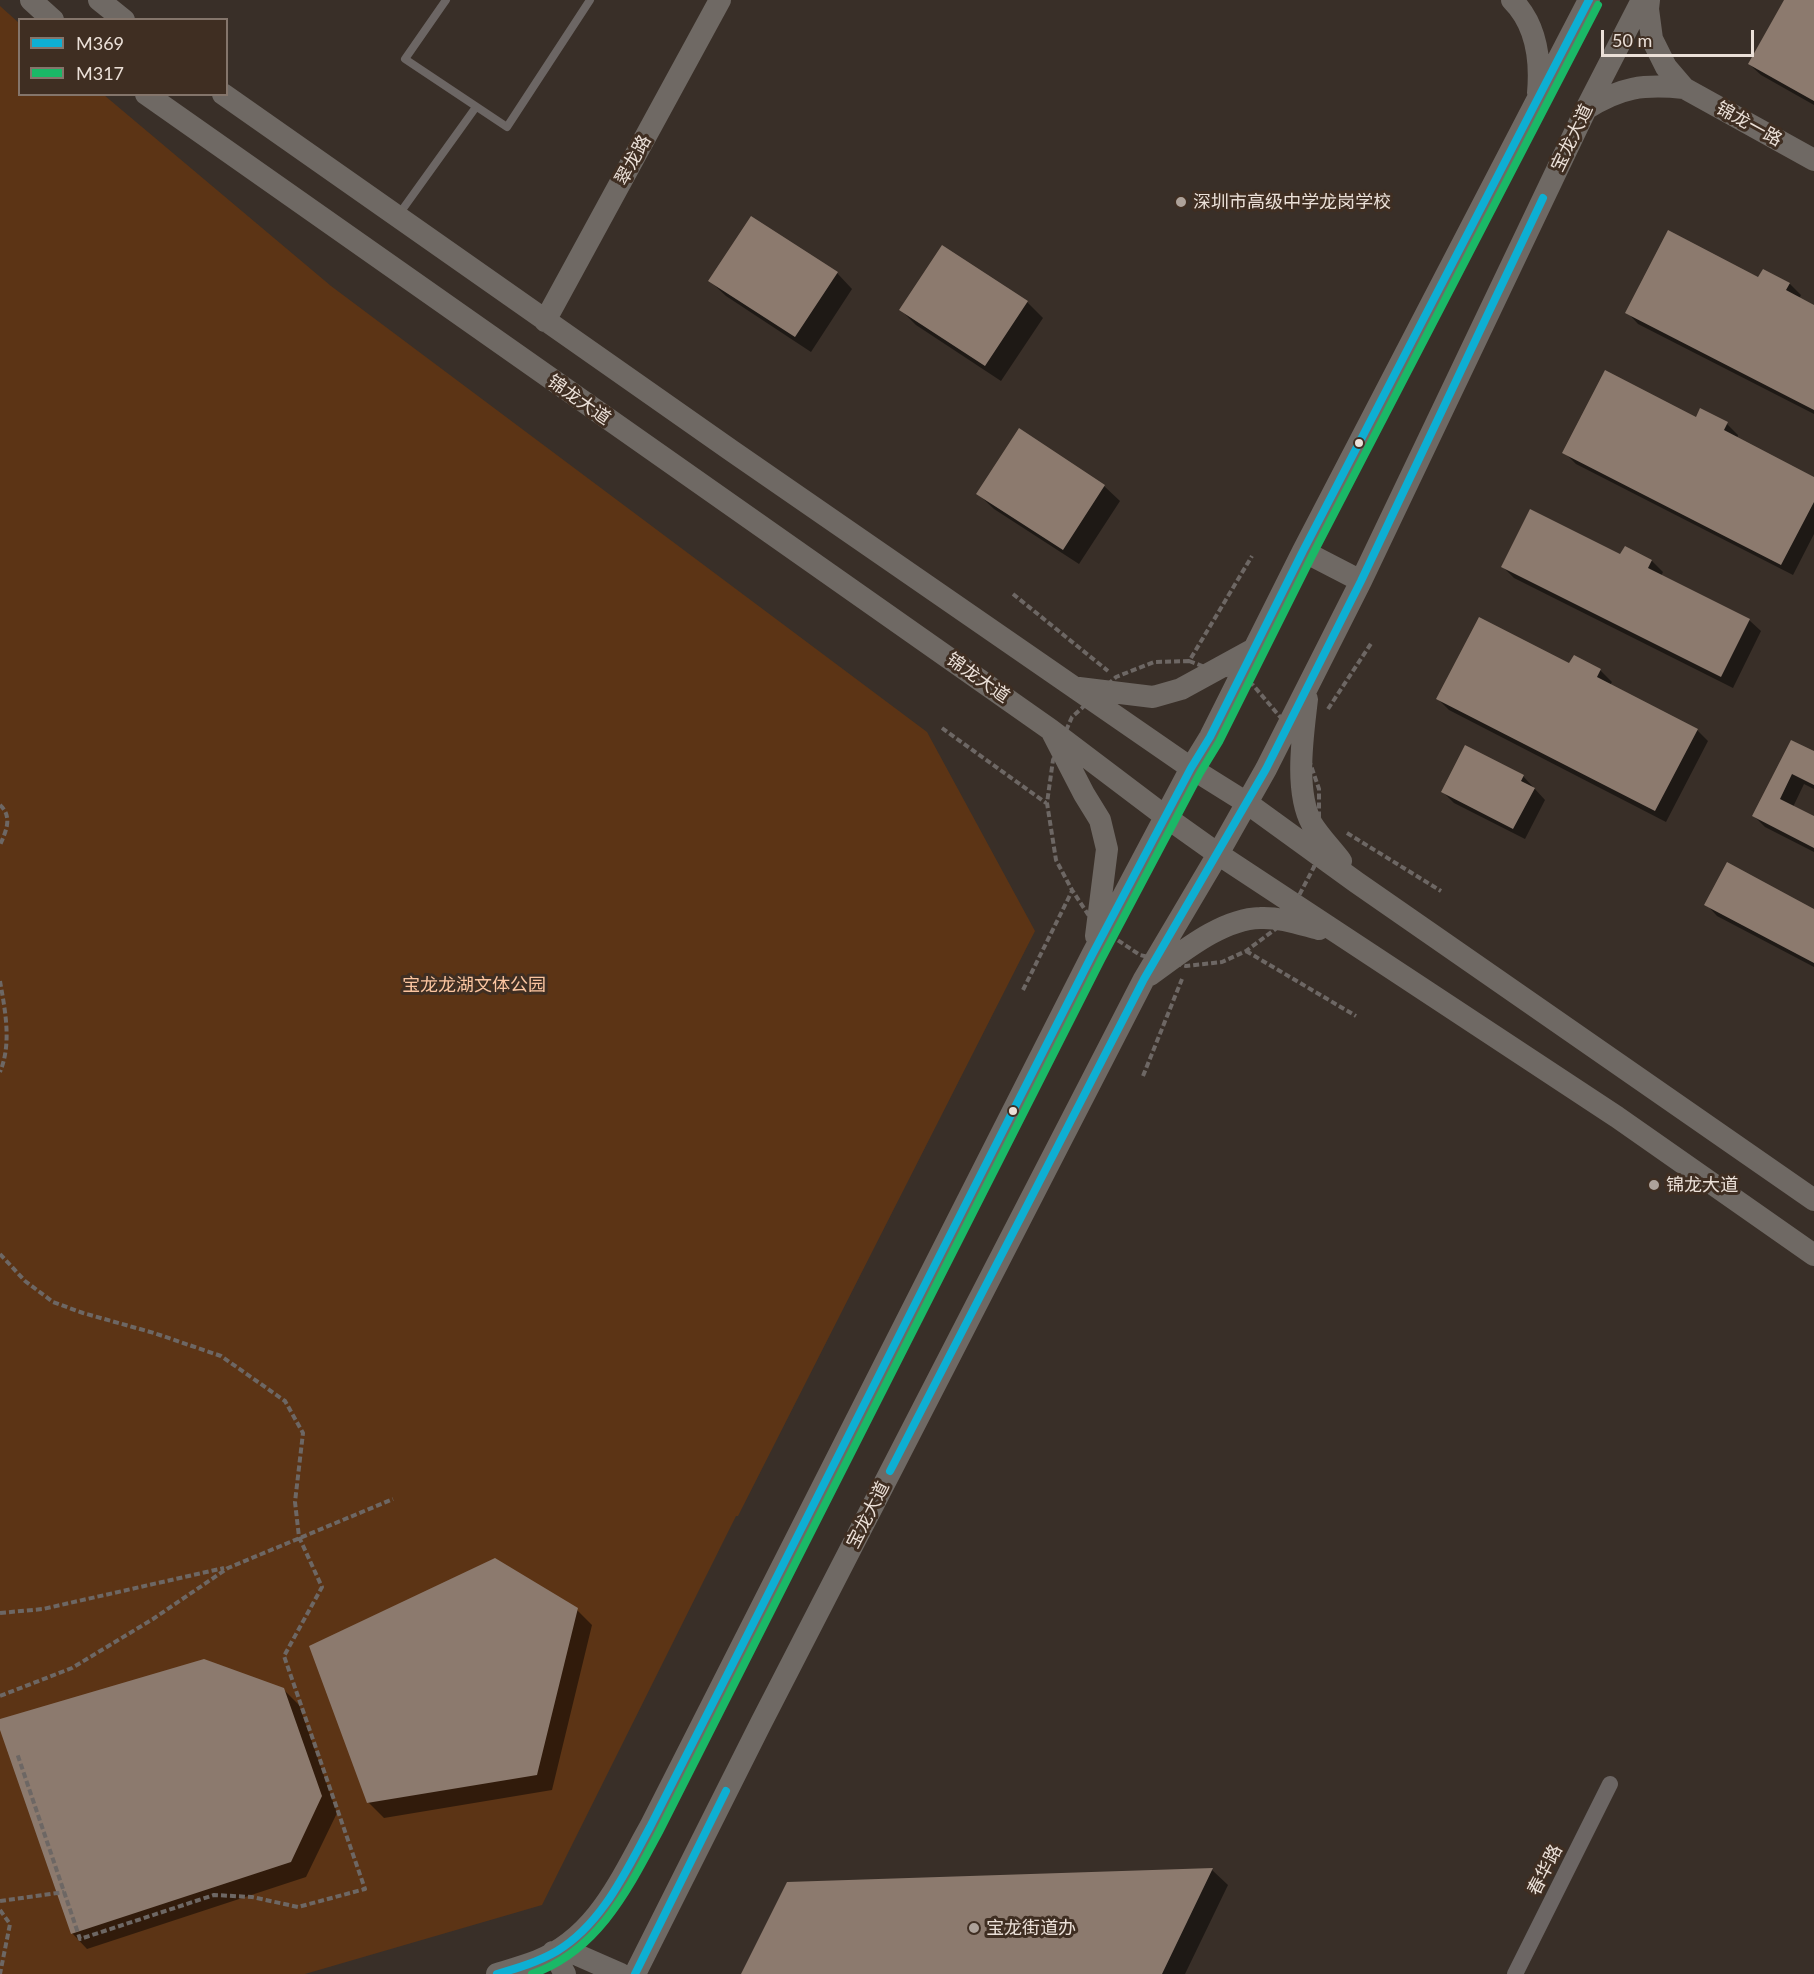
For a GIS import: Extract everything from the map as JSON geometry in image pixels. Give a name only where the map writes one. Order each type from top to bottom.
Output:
[{"type":"main road","points":[[32,0],[51,18]]},
{"type":"main road","points":[[99,0],[122,18]]},
{"type":"main road","name":"翠龙路","points":[[545,321],[720,0]]},
{"type":"main road","points":[[1512,0],[1529,23],[1538,49],[1540,73],[1537,101]]},
{"type":"main road","points":[[497,1974],[538,1961],[578,1937],[605,1907],[650,1827],[1092,956],[1191,768],[1210,737],[1303,551],[1589,0]]},
{"type":"main road","name":"宝龙大道","points":[[635,1974],[766,1712],[1144,980],[1247,803],[1308,685],[1361,581],[1586,109],[1642,0]]},
{"type":"main road","name":"锦龙一路","points":[[1649,0],[1652,39],[1666,67],[1684,88],[1814,160]]},
{"type":"main road","name":"锦龙一路","points":[[1586,109],[1608,95],[1633,88],[1659,86],[1684,88]]},
{"type":"main road","name":"锦龙大道","points":[[149,96],[1051,730],[1218,854],[1617,1117],[1814,1255]]},
{"type":"main road","points":[[226,96],[545,321],[1073,687],[1191,768],[1247,803],[1356,882],[1814,1200]]},
{"type":"main road","points":[[1303,551],[1361,581]]},
{"type":"main road","points":[[1073,687],[1153,697],[1181,689],[1254,649]]},
{"type":"main road","points":[[1308,685],[1304,726],[1304,800],[1312,824],[1356,882]]},
{"type":"main road","points":[[1051,730],[1100,820],[1107,849],[1100,914],[1092,956]]},
{"type":"main road","points":[[1144,980],[1202,939],[1233,923],[1259,918],[1288,921],[1337,933]]},
{"type":"main road","points":[[552,1952],[565,1974]]},
{"type":"main road","points":[[552,1952],[573,1953],[621,1974]]},
{"type":"street","name":"春华路","points":[[1515,1974],[1610,1784]]},
{"type":"lane","points":[[446,0],[405,59],[507,127],[590,0]]},
{"type":"lane","points":[[397,217],[476,107]]},
{"type":"path","points":[[1189,661],[1252,556]]},
{"type":"path","points":[[1013,594],[1116,677]]},
{"type":"path","points":[[1323,717],[1372,642]]},
{"type":"path","points":[[942,728],[1047,803]]},
{"type":"path","points":[[1304,745],[1311,735]]},
{"type":"path","points":[[0,805],[6,810],[8,824],[0,845]]},
{"type":"path","points":[[1319,816],[1329,822]]},
{"type":"path","points":[[1340,829],[1441,891]]},
{"type":"path","points":[[1023,990],[1072,890]]},
{"type":"path","points":[[1246,951],[1356,1016]]},
{"type":"path","points":[[1143,1076],[1182,977]]},
{"type":"path","points":[[0,981],[7,1021],[4,1062],[0,1072]]},
{"type":"path","points":[[0,1254],[25,1281],[53,1302],[220,1356],[285,1401],[303,1433],[295,1502],[299,1537],[322,1587],[284,1656],[365,1889],[298,1907],[252,1897],[214,1895],[80,1939],[17,1753]]},
{"type":"path","points":[[0,1696],[72,1668],[153,1619],[228,1568],[393,1499]]},
{"type":"path","points":[[0,1613],[43,1609],[228,1568]]},
{"type":"path","points":[[0,1901],[64,1892]]},
{"type":"path","points":[[0,1910],[10,1924],[0,1974]]},
{"type":"green space","name":"宝龙龙湖文体公园","points":[[0,6],[18,22],[18,96],[105,96],[331,286],[927,732],[1035,931],[736,1516],[542,1905],[305,1974],[0,1974]]},
{"type":"building","points":[[1784,0],[1814,0],[1814,101],[1748,64]]},
{"type":"building","points":[[751,216],[838,272],[795,337],[708,281]]},
{"type":"building","points":[[1668,230],[1758,277],[1763,269],[1790,283],[1786,290],[1814,305],[1814,410],[1625,313]]},
{"type":"building","points":[[942,245],[1028,301],[985,366],[899,310]]},
{"type":"building","points":[[1605,370],[1696,417],[1700,408],[1728,422],[1724,430],[1814,477],[1814,502],[1781,565],[1562,453]]},
{"type":"building","points":[[1019,428],[1105,485],[1063,550],[976,494]]},
{"type":"building","points":[[1530,509],[1620,554],[1625,546],[1652,560],[1648,568],[1750,619],[1721,677],[1501,567]]},
{"type":"building","points":[[1479,617],[1569,663],[1574,655],[1601,669],[1597,677],[1698,729],[1655,811],[1436,699]]},
{"type":"building","points":[[1791,740],[1814,751],[1814,785],[1792,774],[1780,799],[1814,816],[1814,848],[1752,816]]},
{"type":"building","points":[[1465,745],[1524,775],[1521,781],[1535,788],[1513,829],[1441,792]]},
{"type":"building","points":[[1727,862],[1814,909],[1814,963],[1704,905]]},
{"type":"building","points":[[495,1558],[578,1608],[537,1775],[367,1803],[309,1646]]},
{"type":"building","points":[[204,1659],[284,1688],[322,1796],[291,1862],[71,1934],[0,1730],[0,1719]]},
{"type":"building","name":"宝龙街道办","points":[[1213,1868],[1162,1974],[741,1974],[787,1882]]},
{"type":"transit line","name":"M369","points":[[497,1974],[543,1958],[573,1940],[600,1912],[632,1861],[1092,955],[1191,768],[1210,737],[1303,551],[1589,0]]},
{"type":"transit line","name":"M317","points":[[532,1974],[555,1964],[593,1934],[623,1896],[659,1832],[1101,960],[1200,773],[1219,742],[1312,556],[1598,5]]},
{"type":"transit line","name":"M369","points":[[890,1471],[1144,979],[1266,769],[1361,581],[1543,198]]},
{"type":"transit line","name":"M369","points":[[635,1974],[726,1791]]},
{"type":"place","name":"深圳市高级中学龙岗学校","points":[[1181,202]]},
{"type":"place","name":"锦龙大道","points":[[1654,1185]]},
{"type":"place","name":"宝龙街道办","points":[[974,1928]]}]
